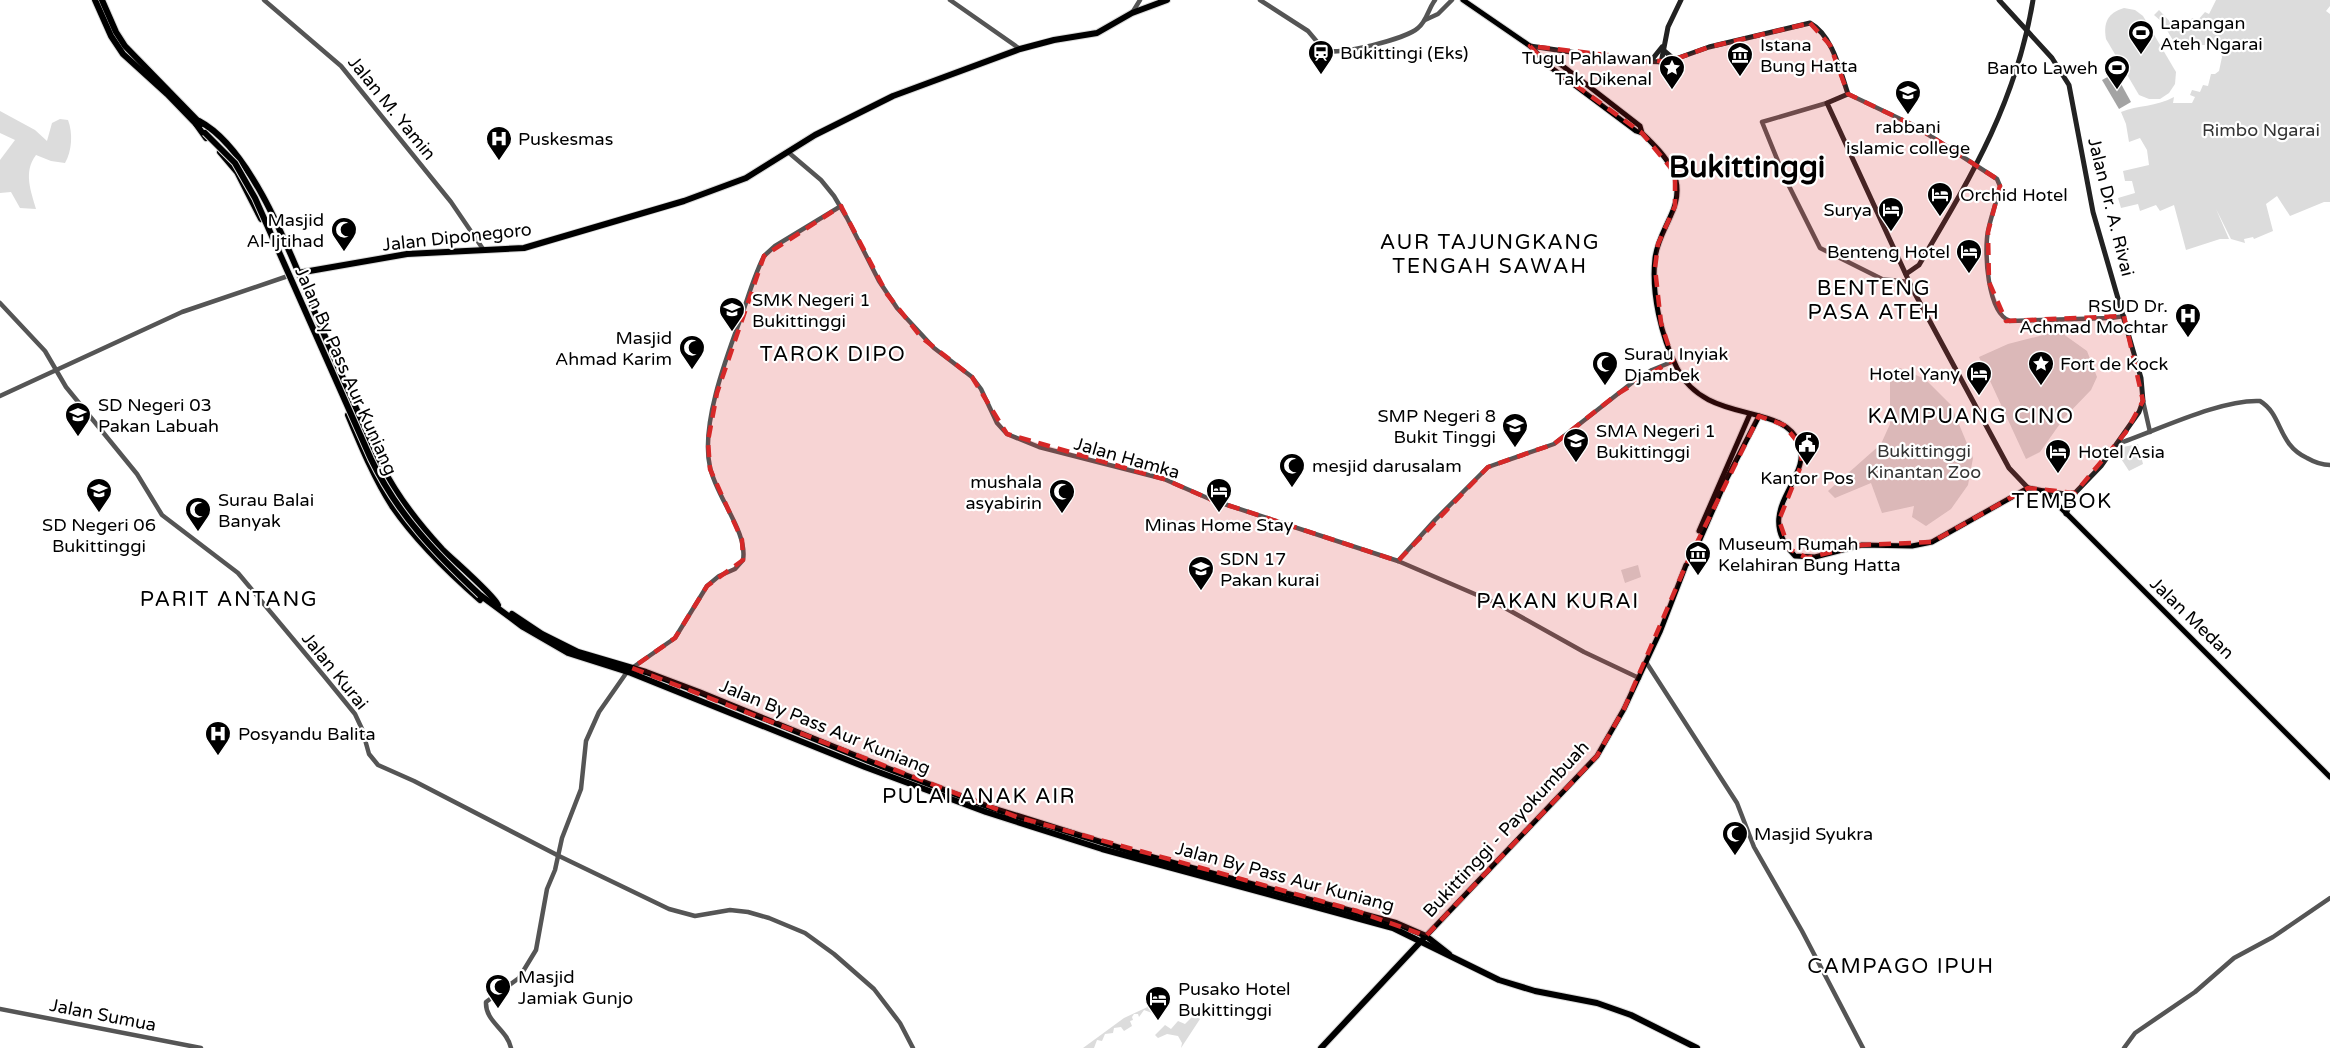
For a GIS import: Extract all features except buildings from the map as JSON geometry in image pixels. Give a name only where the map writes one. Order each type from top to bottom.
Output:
[{"type":"highway","name":"Jalan By Pass Aur Kuniang","points":[[95,0],[119,49],[169,92]]},
{"type":"highway","name":"Jalan By Pass Aur Kuniang","points":[[102,0],[121,40],[197,123],[237,161],[259,196],[389,488],[425,537],[481,594],[497,606],[577,654],[629,670],[716,702],[986,812],[1317,905],[1424,938],[1443,954],[1449,954],[1479,971],[1516,986],[1582,999],[1632,1015],[1697,1048]]},
{"type":"highway","name":"Jalan Diponegoro","points":[[298,273],[407,254],[524,248],[583,232],[734,184],[846,118],[893,96],[1020,49],[1054,40],[1097,33],[1132,13],[1167,0]]},
{"type":"highway","name":"Jalan By Pass Aur Kuniang","points":[[197,123],[222,137],[246,167],[264,200],[382,466],[401,501],[469,576],[493,597],[497,606]]},
{"type":"highway","name":"Jalan By Pass Aur Kuniang","points":[[197,123],[203,135],[230,163],[242,180],[288,276],[371,466],[392,506],[417,538],[448,571],[486,605],[497,606]]},
{"type":"highway","points":[[313,333],[322,329]]},
{"type":"highway","points":[[1321,1048],[1424,938]]},
{"type":"main road","points":[[1463,0],[1530,46],[1545,60],[1553,60],[1564,67],[1640,126],[1642,133],[1675,173],[1677,188],[1675,206],[1658,244],[1655,275],[1661,322],[1674,361],[1685,382],[1698,395],[1719,406],[1784,425],[1797,437],[1802,463],[1784,498],[1779,520],[1780,529],[1789,549],[1795,556],[1815,557],[1862,545],[1906,546],[1932,542],[2028,489],[2075,493]]},
{"type":"main road","points":[[1661,63],[1672,17],[1680,0]]},
{"type":"main road","name":"Jalan Dr. A. Rivai","points":[[1999,0],[2052,58],[2069,85],[2093,212],[2141,378],[2143,401]]},
{"type":"main road","points":[[1906,274],[1919,265],[1977,165],[2004,106],[2028,32],[2033,0]]},
{"type":"main road","points":[[1530,46],[1661,63],[1709,47],[1810,23],[1816,27],[1830,45],[1848,94],[1827,103],[1909,282],[2009,468],[2028,489]]},
{"type":"main road","points":[[1650,62],[1663,47]]},
{"type":"main road","points":[[1663,47],[1675,60]]},
{"type":"main road","points":[[2066,514],[2075,493],[2101,466],[2134,421],[2143,401]]},
{"type":"main road","points":[[1686,566],[1750,414]]},
{"type":"main road","name":"Bukittinggi - Payokumbuah","points":[[1424,938],[1585,771],[1608,737],[1660,632],[1686,566],[1691,560],[1726,480],[1759,416]]},
{"type":"main road","name":"Jalan Medan","points":[[2044,491],[2330,777]]},
{"type":"street","name":"Jalan M. Yamin","points":[[264,0],[341,66],[451,202],[483,249]]},
{"type":"street","points":[[950,0],[1020,49]]},
{"type":"street","points":[[1132,13],[1140,0]]},
{"type":"street","points":[[1260,0],[1301,25],[1324,50],[1329,52],[1405,36],[1425,20],[1435,0]]},
{"type":"street","points":[[1425,20],[1438,14],[1452,0]]},
{"type":"street","points":[[1848,94],[1915,126],[1992,175],[2000,186],[1988,232],[1989,282],[1995,304],[2005,319],[2010,321],[2124,316]]},
{"type":"street","points":[[1827,103],[1762,122],[1784,176],[1820,248],[1882,279],[1909,282]]},
{"type":"street","name":"Jalan Hamka","points":[[788,152],[827,187],[841,206],[887,294],[921,336],[972,377],[981,389],[997,423],[1007,434],[1039,447],[1164,479],[1212,500],[1398,561],[1498,604],[1584,652],[1638,678]]},
{"type":"street","points":[[511,1048],[507,1035],[488,1015],[486,1002],[519,978],[536,950],[547,890],[559,856],[562,838],[581,789],[585,748],[599,712],[629,670],[675,638],[707,586],[719,576],[735,569],[743,560],[742,540],[721,500],[710,469],[708,441],[717,393],[732,341],[764,256],[775,246],[841,206]]},
{"type":"street","points":[[0,396],[169,317],[288,276]]},
{"type":"street","name":"Jalan Kurai","points":[[0,303],[45,351],[66,387],[137,474],[164,517],[238,573],[330,684],[359,721],[365,745],[372,759],[384,769],[420,784],[648,900],[688,915],[739,911],[769,918],[805,933],[874,988],[900,1023],[913,1048]]},
{"type":"street","points":[[1398,561],[1435,519],[1488,467],[1554,444],[1633,382],[1652,370],[1674,361]]},
{"type":"street","points":[[2143,401],[2150,432]]},
{"type":"street","points":[[2117,444],[2206,412],[2240,403],[2260,401],[2271,410],[2284,438],[2294,451],[2313,461],[2330,465]]},
{"type":"street","points":[[1646,662],[1737,803],[1754,847],[1802,931],[1863,1048]]},
{"type":"street","points":[[2124,1048],[2135,1033],[2195,992],[2234,958],[2273,937],[2330,898]]},
{"type":"street","name":"Jalan Sumua","points":[[0,1009],[201,1048]]},
{"type":"highlighted area","points":[[1810,23],[1830,45],[1848,94],[1915,126],[1997,179],[2000,186],[1988,232],[1989,282],[2006,321],[2124,316],[2143,401],[2126,432],[2075,493],[2028,488],[1932,542],[1862,545],[1807,558],[1789,549],[1779,520],[1802,463],[1800,445],[1784,425],[1759,416],[1686,565],[1624,709],[1597,756],[1426,936],[1357,911],[1017,817],[632,668],[675,638],[707,586],[743,560],[742,540],[710,469],[708,441],[717,393],[764,256],[841,206],[887,294],[921,337],[972,377],[1007,434],[1164,479],[1212,500],[1398,561],[1488,467],[1554,444],[1616,395],[1673,360],[1661,323],[1655,268],[1658,244],[1675,206],[1675,173],[1642,133],[1549,66],[1530,46],[1667,62],[1709,47]]},
{"type":"green space","name":"Rimbo Ngarai","points":[[2216,0],[2330,0],[2330,6],[2326,11],[2330,14],[2330,202],[2324,202],[2290,216],[2277,196],[2266,204],[2273,231],[2254,239],[2253,237],[2244,239],[2245,243],[2231,239],[2216,209],[2229,239],[2220,239],[2186,250],[2174,205],[2160,211],[2156,205],[2140,211],[2138,204],[2121,208],[2118,198],[2135,193],[2132,181],[2125,181],[2123,171],[2149,165],[2147,150],[2140,138],[2129,142],[2121,112],[2161,103],[2174,97],[2173,103],[2192,103],[2195,97],[2190,95],[2192,90],[2200,92],[2203,85],[2208,86],[2211,74],[2219,71],[2222,57],[2220,51],[2211,45],[2189,46],[2189,50],[2185,50],[2176,41],[2174,42],[2162,22],[2154,15],[2159,10],[2174,26],[2187,29],[2192,18],[2198,20],[2205,12],[2209,14]]},
{"type":"green space","name":"Lapangan Ateh Ngarai","points":[[2124,8],[2135,10],[2143,16],[2176,72],[2175,84],[2169,93],[2160,99],[2149,99],[2139,95],[2106,39],[2105,28],[2108,19]]},
{"type":"green space","points":[[0,111],[35,130],[47,141],[52,123],[60,119],[68,120],[71,142],[65,163],[36,155],[32,161],[29,182],[36,209],[20,208],[11,192],[0,193],[0,160],[15,140],[0,133]]},
{"type":"green space","name":"Bukittinggi Kinantan Zoo","points":[[2059,331],[2087,351],[2097,377],[2091,390],[2064,418],[2040,452],[2026,459],[1979,357],[2008,344]]},
{"type":"green space","name":"Bukittinggi Kinantan Zoo","points":[[1900,368],[1925,379],[1951,405],[1973,458],[1968,485],[1951,509],[1926,526],[1912,517],[1914,506],[1882,513],[1871,483],[1835,498],[1828,491],[1881,444],[1890,424],[1890,379]]},
{"type":"green space","points":[[2138,444],[2143,464],[2129,471],[2118,454],[2118,448]]},
{"type":"green space","points":[[1638,565],[1641,577],[1625,583],[1621,570]]},
{"type":"green space","points":[[1156,1003],[1151,1010],[1152,1013],[1144,1010],[1139,1017],[1138,1014],[1134,1014],[1133,1020],[1130,1021],[1132,1026],[1124,1031],[1121,1027],[1114,1028],[1113,1033],[1105,1034],[1102,1041],[1097,1040],[1094,1048],[1083,1048],[1124,1018]]},
{"type":"green space","points":[[1195,1014],[1200,1019],[1181,1048],[1182,1043],[1178,1036],[1167,1034],[1158,1038],[1155,1035],[1165,1025],[1171,1029],[1178,1021],[1185,1024]]},
{"type":"shaded area","name":"Banto Laweh","points":[[2115,73],[2131,102],[2119,109],[2102,80]]},
{"type":"place","name":"Lapangan Ateh Ngarai","points":[[2141,56]]},
{"type":"place","name":"Bukittingi (Eks)","points":[[1321,76]]},
{"type":"place","name":"Istana Bung Hatta","points":[[1740,78]]},
{"type":"place","name":"Tugu Pahlawan Tak Dikenal","points":[[1672,91]]},
{"type":"place","name":"Banto Laweh","points":[[2117,91]]},
{"type":"place","name":"rabbani islamic college","points":[[1908,116]]},
{"type":"place","name":"Puskesmas","points":[[499,162]]},
{"type":"place","name":"Orchid Hotel","points":[[1940,218]]},
{"type":"place","name":"Surya","points":[[1891,233]]},
{"type":"place","name":"Masjid Al-Ijtihad","points":[[344,253]]},
{"type":"place","name":"Benteng Hotel","points":[[1969,275]]},
{"type":"place","name":"SMK Negeri 1 Bukittinggi","points":[[732,333]]},
{"type":"place","name":"RSUD Dr. Achmad Mochtar","points":[[2188,339]]},
{"type":"place","name":"Masjid Ahmad Karim","points":[[692,371]]},
{"type":"place","name":"Surau Inyiak Djambek","points":[[1605,387]]},
{"type":"place","name":"Fort de Kock","points":[[2041,387]]},
{"type":"place","name":"Hotel Yany","points":[[1979,397]]},
{"type":"place","name":"SD Negeri 03 Pakan Labuah","points":[[78,438]]},
{"type":"place","name":"SMP Negeri 8 Bukit Tinggi","points":[[1515,449]]},
{"type":"place","name":"SMA Negeri 1 Bukittinggi","points":[[1576,464]]},
{"type":"place","name":"Kantor Pos","points":[[1807,467]]},
{"type":"place","name":"Hotel Asia","points":[[2058,475]]},
{"type":"place","name":"mesjid darusalam","points":[[1292,489]]},
{"type":"place","name":"SD Negeri 06 Bukittinggi","points":[[99,514]]},
{"type":"place","name":"Minas Home Stay","points":[[1219,514]]},
{"type":"place","name":"mushala asyabirin","points":[[1062,515]]},
{"type":"place","name":"Surau Balai Banyak","points":[[198,533]]},
{"type":"place","name":"Museum Rumah Kelahiran Bung Hatta","points":[[1698,577]]},
{"type":"place","name":"SDN 17 Pakan kurai","points":[[1201,592]]},
{"type":"place","name":"Posyandu Balita","points":[[218,757]]},
{"type":"place","name":"Masjid Syukra","points":[[1735,857]]},
{"type":"place","name":"Masjid Jamiak Gunjo","points":[[498,1010]]},
{"type":"place","name":"Pusako Hotel Bukittinggi","points":[[1158,1022]]},
{"type":"district","name":"Bukittinggi","points":[[1747,167]]},
{"type":"district","name":"AUR TAJUNGKANG TENGAH SAWAH","points":[[1490,254]]},
{"type":"district","name":"BENTENG PASA ATEH","points":[[1874,300]]},
{"type":"district","name":"TAROK DIPO","points":[[833,354]]},
{"type":"district","name":"KAMPUANG CINO","points":[[1971,416]]},
{"type":"district","name":"TEMBOK","points":[[2062,501]]},
{"type":"district","name":"PARIT ANTANG","points":[[229,599]]},
{"type":"district","name":"PAKAN KURAI","points":[[1558,601]]},
{"type":"district","name":"PULAI ANAK AIR","points":[[979,796]]},
{"type":"district","name":"CAMPAGO IPUH","points":[[1901,966]]}]
